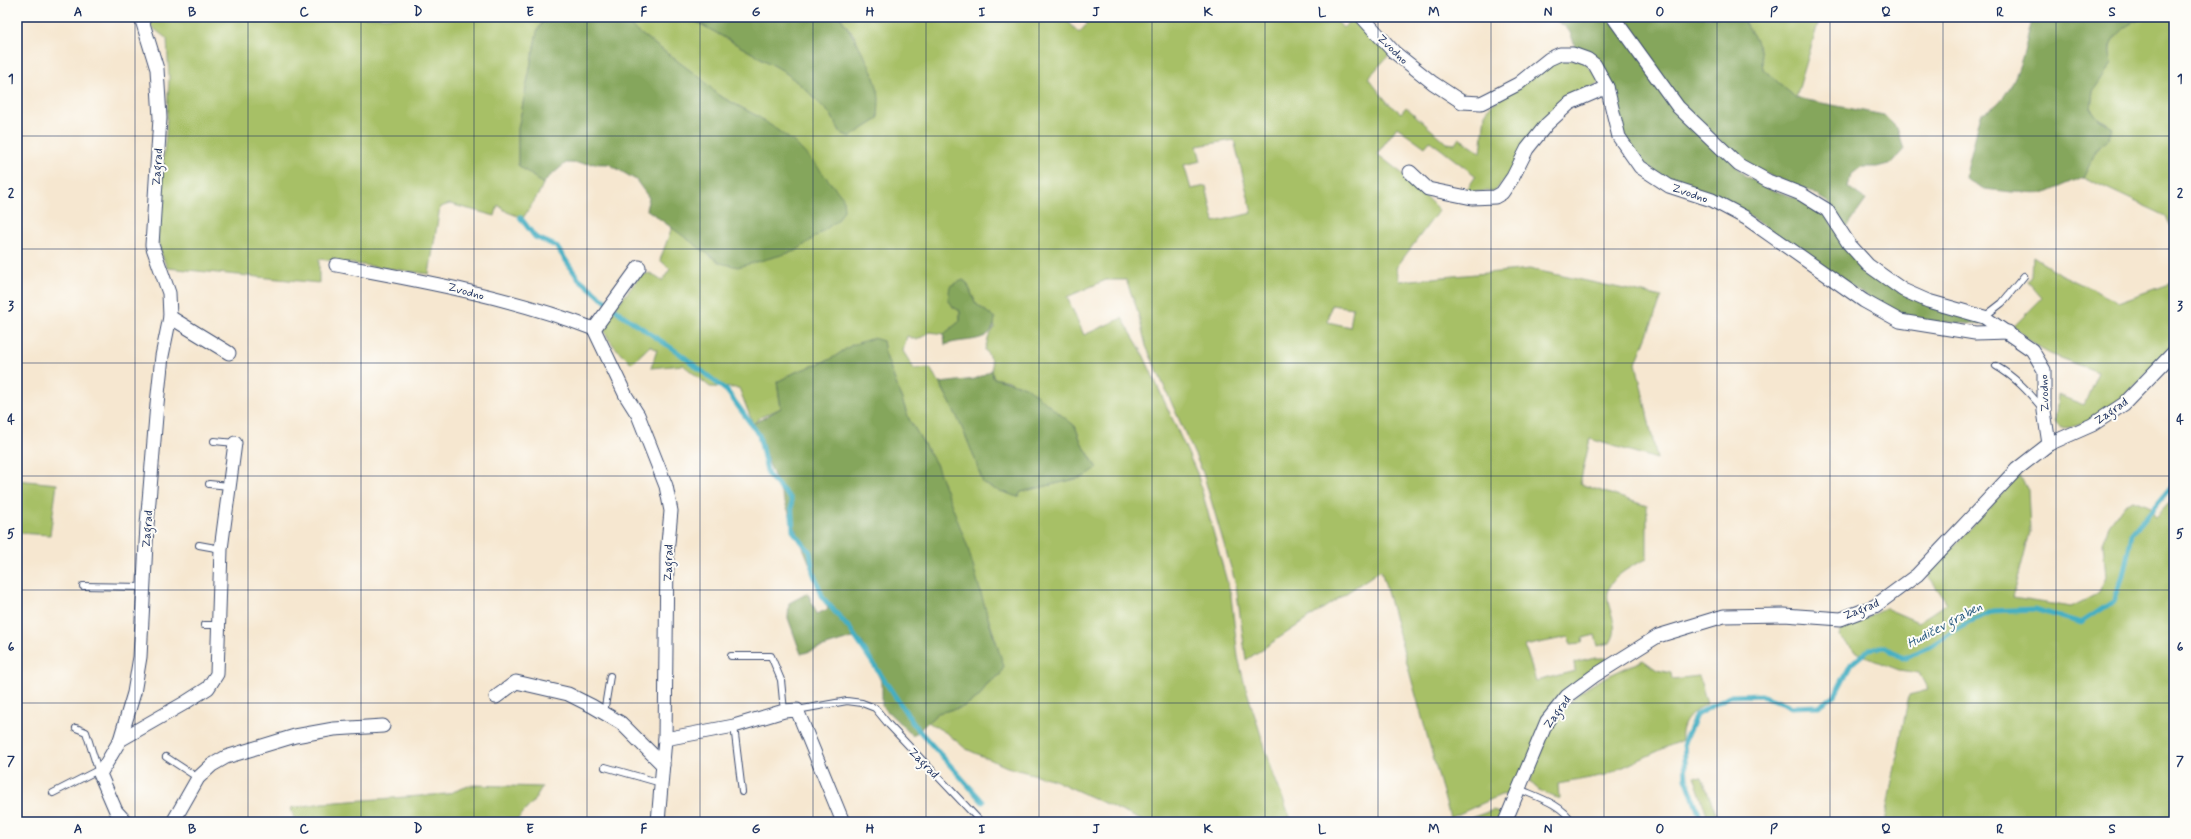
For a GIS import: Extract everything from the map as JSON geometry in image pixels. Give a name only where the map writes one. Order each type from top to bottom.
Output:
[{"type":"street","name":"Zagrad","points":[[99,772],[120,740],[134,693],[140,657],[142,587],[161,363],[170,317],[168,293],[152,245],[160,118],[157,69],[142,17]]},
{"type":"street","name":"Zvodno","points":[[1362,17],[1394,52],[1433,83],[1462,102],[1480,103],[1491,98],[1518,84],[1549,59],[1560,54],[1573,54],[1587,59],[1595,65],[1607,87],[1619,137],[1640,167],[1669,186],[1712,200],[1746,218],[1864,301],[1900,320],[1975,334],[2008,332]]},
{"type":"street","name":"Zvodno","points":[[1613,17],[1678,107],[1739,165],[1768,181],[1801,194],[1827,210],[1849,244],[1868,265],[1903,290],[1928,301],[1984,317],[2008,332],[2032,350],[2044,370],[2044,411],[2049,444]]},
{"type":"street","points":[[1410,172],[1428,189],[1472,198],[1495,197],[1502,193],[1513,177],[1527,149],[1546,124],[1570,103],[1607,87]]},
{"type":"street","name":"Zvodno","points":[[336,265],[432,282],[565,317],[594,329]]},
{"type":"street","points":[[594,329],[614,298],[639,267]]},
{"type":"street","points":[[170,317],[229,353]]},
{"type":"street","name":"Zagrad","points":[[594,329],[626,396],[638,415],[663,479],[671,512],[667,554],[665,739],[658,822]]},
{"type":"street","name":"Zagrad","points":[[1505,822],[1547,721],[1567,696],[1594,676],[1658,636],[1724,616],[1784,615],[1841,619],[1875,606],[1918,575],[2017,469],[2049,444],[2092,425],[2124,404],[2174,352]]},
{"type":"street","name":"Zagrad","points":[[120,740],[208,688],[217,674],[220,625],[221,549],[235,442]]},
{"type":"street","points":[[496,697],[516,682],[568,694],[621,723],[663,765]]},
{"type":"street","name":"Zagrad","points":[[665,739],[734,726],[784,711],[797,710]]},
{"type":"street","points":[[797,710],[843,822]]},
{"type":"street","points":[[173,822],[198,778],[212,765],[226,757],[295,736],[334,730],[383,726]]},
{"type":"street","points":[[99,772],[116,811],[126,822]]},
{"type":"lane","points":[[1984,317],[2002,303],[2024,276]]},
{"type":"lane","points":[[1996,366],[2013,376],[2028,390],[2044,411]]},
{"type":"lane","points":[[214,441],[235,442]]},
{"type":"lane","points":[[209,484],[229,486]]},
{"type":"lane","points":[[199,545],[221,549]]},
{"type":"lane","points":[[83,586],[142,587]]},
{"type":"lane","points":[[204,625],[220,625]]},
{"type":"lane","points":[[731,656],[771,656],[781,680],[784,711]]},
{"type":"lane","points":[[604,713],[610,676]]},
{"type":"lane","name":"Zagrad","points":[[797,710],[847,701],[875,708],[889,725],[981,822]]},
{"type":"lane","points":[[734,726],[742,792]]},
{"type":"lane","points":[[53,793],[99,772],[86,732],[76,728]]},
{"type":"lane","points":[[166,757],[198,778]]},
{"type":"lane","points":[[605,768],[661,783]]},
{"type":"lane","points":[[1519,789],[1547,801],[1569,817],[1572,822]]},
{"type":"green space","points":[[147,17],[545,17],[537,32],[518,129],[518,165],[543,184],[538,195],[523,218],[507,212],[498,205],[495,216],[450,204],[440,207],[429,274],[319,259],[319,283],[167,268],[159,247],[156,224],[166,134],[169,78],[167,39],[148,24]]},
{"type":"green space","points":[[545,17],[618,17],[703,80],[718,95],[759,117],[794,142],[816,165],[843,198],[844,210],[838,220],[796,251],[738,267],[720,263],[646,209],[649,198],[636,180],[609,164],[566,163],[543,184],[518,165],[518,129],[537,32]]},
{"type":"green space","points":[[618,17],[688,17],[782,70],[803,87],[831,115],[841,133],[850,137],[878,119],[878,92],[855,37],[840,17],[1066,17],[1065,18],[1079,33],[1087,24],[1080,17],[1339,17],[1336,20],[1343,28],[1354,17],[1357,17],[1390,54],[1368,78],[1388,103],[1401,113],[1406,107],[1446,143],[1455,144],[1459,138],[1481,153],[1485,114],[1491,105],[1556,61],[1581,59],[1602,81],[1581,93],[1495,191],[1465,192],[1476,176],[1430,141],[1425,147],[1397,127],[1377,154],[1412,181],[1415,186],[1439,210],[1396,268],[1400,281],[1530,269],[1662,297],[1636,363],[1657,459],[1590,439],[1580,484],[1647,506],[1647,559],[1625,571],[1613,582],[1608,592],[1608,602],[1614,622],[1614,632],[1610,643],[1598,646],[1595,635],[1583,638],[1582,643],[1571,644],[1568,637],[1525,646],[1536,681],[1575,671],[1574,663],[1595,658],[1606,658],[1606,662],[1564,691],[1511,794],[1501,795],[1450,818],[1381,570],[1246,660],[1236,585],[1203,473],[1146,346],[1137,309],[1126,280],[1106,280],[1067,297],[1084,335],[1122,318],[1141,350],[1197,473],[1231,596],[1238,657],[1244,682],[1274,776],[1292,822],[1145,822],[1054,780],[1007,767],[966,749],[948,734],[928,722],[938,713],[963,707],[980,696],[987,684],[1000,675],[998,647],[936,464],[909,419],[885,353],[883,341],[852,345],[831,359],[796,372],[777,382],[781,408],[761,417],[753,424],[739,388],[710,387],[683,365],[651,368],[657,350],[650,346],[632,363],[619,352],[604,329],[609,316],[641,275],[650,273],[662,281],[670,269],[660,260],[672,227],[720,263],[759,117],[718,95],[703,80]],"holes":[[[1234,140],[1252,213],[1214,222],[1206,186],[1191,189],[1184,165],[1201,161],[1197,146]],[[963,280],[967,283],[976,304],[986,311],[995,327],[989,336],[985,349],[991,360],[993,378],[1009,381],[1075,426],[1081,442],[1093,461],[1084,477],[1021,492],[1018,497],[983,483],[967,439],[954,410],[930,368],[914,369],[903,351],[907,336],[917,340],[930,332],[944,334],[960,321],[960,311],[953,307]],[[1331,305],[1353,308],[1350,327],[1328,322]]]},
{"type":"green space","points":[[688,17],[840,17],[857,42],[876,82],[879,94],[878,119],[850,137],[841,133],[831,115],[803,87],[782,70]]},
{"type":"green space","points":[[1549,17],[1609,17],[1744,175],[1769,189],[1797,198],[1820,210],[1880,279],[1988,325],[1923,321],[1903,316],[1867,296],[1721,197],[1685,187],[1651,169],[1635,153],[1625,136],[1618,118],[1607,75],[1602,67],[1596,59],[1575,48],[1567,28]]},
{"type":"green space","points":[[1619,17],[1741,17],[1753,35],[1760,50],[1763,69],[1796,98],[1884,115],[1897,128],[1904,149],[1892,163],[1877,167],[1861,167],[1851,175],[1848,187],[1866,200],[1847,227],[1829,203],[1805,188],[1772,177],[1747,163],[1720,141],[1681,102]]},
{"type":"green space","points":[[1741,17],[1820,17],[1796,98],[1763,69],[1760,50],[1753,35]]},
{"type":"green space","points":[[2033,17],[2149,17],[2131,23],[2112,41],[2110,53],[2112,63],[2093,91],[2091,109],[2099,119],[2113,128],[2109,139],[2097,149],[2083,177],[2046,193],[2011,192],[1984,189],[1966,179],[1981,114],[1997,104],[2011,85],[2024,51]]},
{"type":"green space","points":[[2149,17],[2174,17],[2174,234],[2166,216],[2083,177],[2097,149],[2109,139],[2107,123],[2099,119],[2091,109],[2093,91],[2112,63],[2110,47],[2112,41],[2131,23]]},
{"type":"green space","points":[[2033,257],[2060,274],[2118,302],[2174,282],[2174,343],[2124,396],[2094,418],[2078,425],[2062,428],[2055,422],[2058,395],[2084,405],[2098,372],[2050,354],[2039,348],[2014,326],[2042,298],[2028,282],[2032,276]]},
{"type":"green space","points":[[963,280],[967,283],[976,304],[995,318],[993,327],[984,337],[945,345],[944,334],[960,321],[960,311],[953,307],[948,299],[950,286]]},
{"type":"green space","points":[[873,338],[883,341],[885,353],[909,419],[936,464],[967,545],[991,628],[1004,666],[1000,675],[987,684],[980,696],[963,707],[938,713],[913,736],[882,706],[882,683],[862,642],[852,638],[801,654],[788,618],[789,603],[808,593],[817,614],[828,609],[753,424],[781,408],[777,382],[796,372],[831,359],[852,345]]},
{"type":"green space","points":[[992,370],[993,378],[1026,387],[1075,426],[1081,442],[1097,468],[1084,477],[1021,492],[1018,497],[994,489],[983,483],[964,432],[940,383],[975,379]]},
{"type":"green space","points":[[2019,475],[2028,490],[2030,532],[2013,598],[2071,607],[2099,593],[2106,577],[2103,543],[2109,525],[2124,504],[2133,500],[2149,506],[2156,517],[2174,498],[2174,822],[1884,822],[1909,695],[1928,690],[1919,673],[1899,670],[1854,651],[1839,636],[1841,624],[1867,618],[1885,608],[1918,622],[1947,603],[1928,575]]},
{"type":"green space","points":[[17,480],[57,484],[50,535],[17,533]]},
{"type":"green space","points":[[1643,660],[1657,670],[1671,673],[1672,679],[1699,676],[1707,704],[1696,710],[1688,718],[1683,728],[1682,740],[1606,775],[1558,784],[1559,799],[1540,791],[1530,782],[1548,735],[1562,713],[1579,694],[1586,689],[1610,675]]},
{"type":"green space","points":[[1694,776],[1702,777],[1717,816],[1716,822],[1709,822]]},
{"type":"green space","points":[[471,785],[542,787],[533,802],[515,822],[295,822],[291,808],[323,803],[447,794]]},
{"type":"green space","points":[[1493,810],[1500,814],[1497,822],[1460,822]]},
{"type":"waterway","points":[[520,217],[535,237],[556,246],[578,278],[621,314],[679,353],[727,391],[759,435],[768,475],[791,499],[793,531],[810,552],[813,572],[823,598],[850,629],[915,726],[983,802]]},
{"type":"waterway","name":"Hudičev graben","points":[[1702,822],[1686,778],[1684,742],[1696,715],[1729,696],[1762,695],[1791,707],[1819,706],[1835,695],[1851,664],[1869,649],[1885,647],[1903,658],[1931,646],[1961,626],[1992,611],[2035,609],[2081,623],[2114,601],[2123,576],[2132,534],[2174,483]]}]
